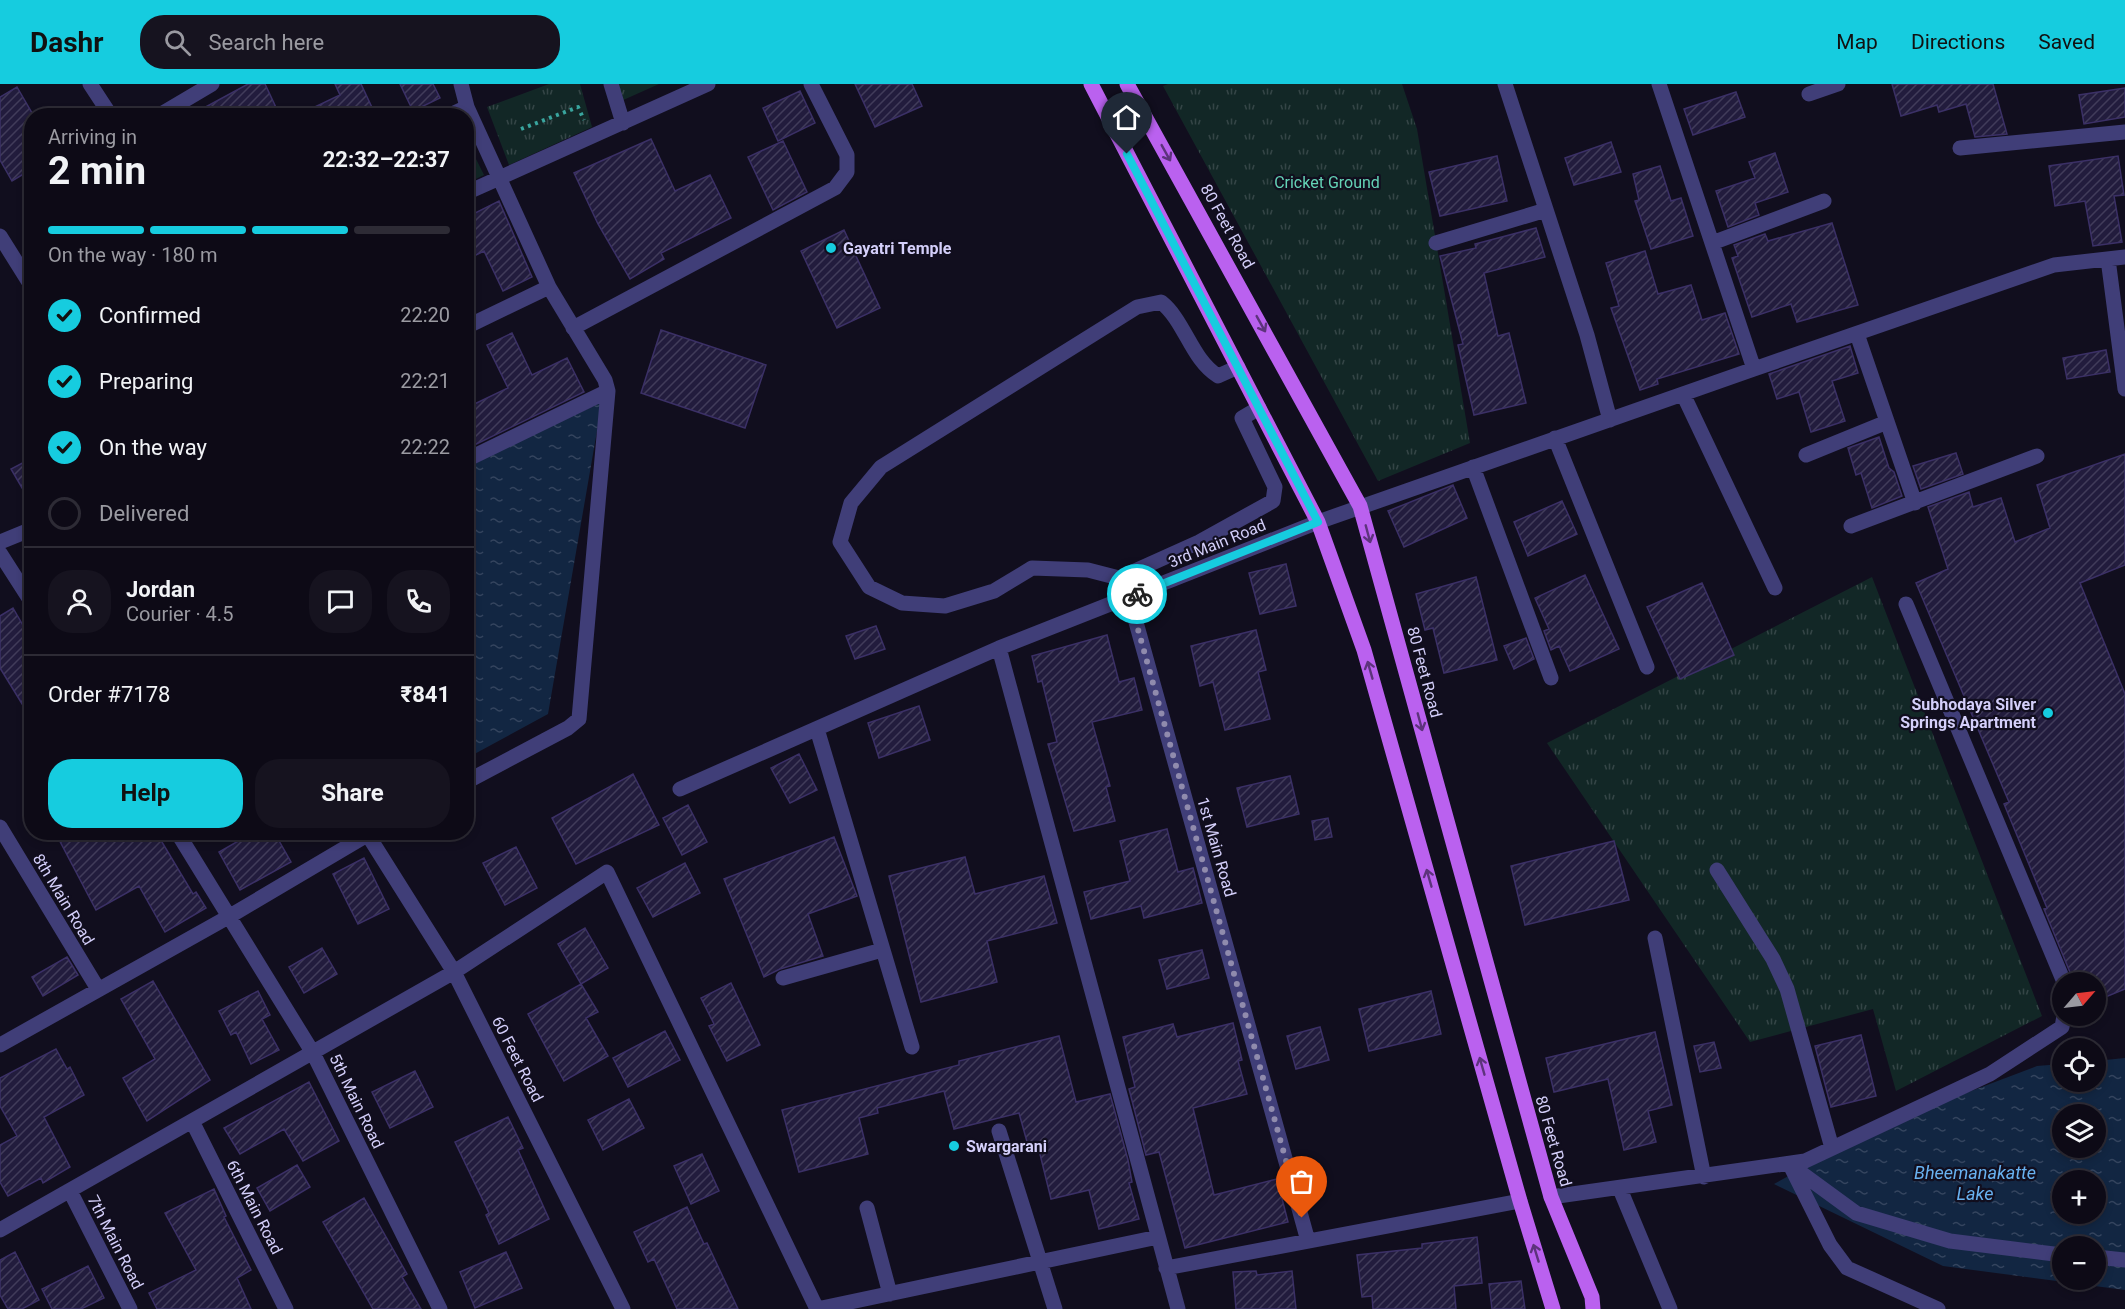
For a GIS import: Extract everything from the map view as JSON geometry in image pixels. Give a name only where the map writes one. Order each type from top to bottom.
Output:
[{"type":"main road","points":[[1091,84],[1318,522],[1364,650],[1520,1201],[1553,1309]]},
{"type":"main road","name":"80 Feet Road","points":[[1127,84],[1360,506],[1551,1197],[1592,1303]]},
{"type":"street","points":[[90,84],[106,108]]},
{"type":"street","points":[[172,108],[212,84]]},
{"type":"street","points":[[461,84],[467,107]]},
{"type":"street","points":[[611,84],[623,123]]},
{"type":"street","points":[[474,189],[708,84]]},
{"type":"street","points":[[573,328],[835,188],[847,172],[848,155],[811,84]]},
{"type":"street","points":[[1505,84],[1587,335],[1610,420]]},
{"type":"street","points":[[1659,84],[1754,369]]},
{"type":"street","points":[[1809,94],[1838,84]]},
{"type":"street","points":[[474,123],[549,287],[605,380],[608,391],[579,719],[568,728],[474,778]]},
{"type":"street","points":[[1960,148],[2125,132]]},
{"type":"street","points":[[1712,243],[1824,201]]},
{"type":"street","points":[[1436,243],[1546,210]]},
{"type":"street","points":[[0,236],[24,274]]},
{"type":"street","name":"3rd Main Road","points":[[1129,597],[1360,506],[2054,265],[2125,257]]},
{"type":"street","points":[[2108,259],[2125,389]]},
{"type":"street","points":[[474,323],[549,287]]},
{"type":"street","points":[[1238,367],[1218,376],[1187,339],[1170,309],[1161,302],[1137,307],[881,467],[850,503],[840,542],[869,587],[902,603],[945,606],[965,602],[994,591],[1032,568],[1088,570],[1119,578],[1198,542],[1273,501],[1275,487],[1242,418],[1259,408]]},
{"type":"street","points":[[1857,334],[1915,503]]},
{"type":"street","points":[[474,455],[608,391]]},
{"type":"street","points":[[1683,394],[1775,588]]},
{"type":"street","points":[[1806,454],[1887,422]]},
{"type":"street","points":[[1555,438],[1647,667]]},
{"type":"street","points":[[1851,526],[2037,456]]},
{"type":"street","points":[[1473,467],[1551,678]]},
{"type":"street","points":[[0,542],[24,532]]},
{"type":"street","points":[[0,553],[24,590]]},
{"type":"street","points":[[680,789],[999,648],[1129,597]]},
{"type":"street","name":"1st Main Road","points":[[1129,597],[1308,1241]]},
{"type":"street","points":[[1906,604],[2060,972]]},
{"type":"street","points":[[999,648],[1178,1309]]},
{"type":"street","points":[[817,729],[912,1047]]},
{"type":"street","name":"8th Main Road","points":[[0,827],[98,989]]},
{"type":"street","points":[[182,840],[230,916]]},
{"type":"street","points":[[0,1045],[230,916],[357,840]]},
{"type":"street","name":"60 Feet Road","points":[[373,840],[454,972],[624,1309]]},
{"type":"street","points":[[1717,870],[1773,958],[1787,990],[1832,1148]]},
{"type":"street","points":[[0,1230],[454,972],[607,872],[817,1309],[1158,1237]]},
{"type":"street","name":"5th Main Road","points":[[230,916],[313,1053],[440,1309]]},
{"type":"street","points":[[1655,938],[1704,1177]]},
{"type":"street","points":[[783,978],[882,950]]},
{"type":"street","points":[[1551,1197],[1805,1161],[1990,1074],[2062,1026]]},
{"type":"street","name":"6th Main Road","points":[[192,1121],[286,1309]]},
{"type":"street","points":[[999,1131],[1055,1309]]},
{"type":"street","points":[[1789,1164],[1856,1213],[1950,1241],[2052,1254]]},
{"type":"street","points":[[1789,1164],[1830,1245],[1847,1268],[1938,1309]]},
{"type":"street","points":[[1620,1189],[1670,1309]]},
{"type":"street","name":"7th Main Road","points":[[70,1191],[130,1309]]},
{"type":"street","points":[[1166,1268],[1520,1201]]},
{"type":"street","points":[[867,1208],[890,1294]]},
{"type":"street","points":[[2106,1258],[2125,1260]]},
{"type":"street","points":[[1592,1303],[1603,1309]]},
{"type":"path","points":[[521,129],[578,107],[592,136]]},
{"type":"green space","points":[[549,84],[580,84],[592,127],[509,165],[487,107]]},
{"type":"green space","points":[[616,84],[659,84],[621,101]]},
{"type":"green space","name":"Cricket Ground","points":[[1168,84],[1402,84],[1417,129],[1470,443],[1378,481],[1163,86]]},
{"type":"green space","points":[[474,155],[484,175],[474,180]]},
{"type":"green space","points":[[1872,577],[2042,1016],[1896,1091],[1873,1009],[1750,1042],[1547,743]]},
{"type":"water","points":[[602,402],[548,714],[474,754],[474,463]]},
{"type":"water","name":"Bheemanakatte Lake","points":[[2125,1058],[2125,1290],[2106,1287],[2106,1236],[2052,1236],[2052,1280],[1943,1266],[1774,1184],[1884,1124],[2037,1066],[2052,1065],[2052,1092],[2106,1092],[2106,1060]]},
{"type":"building","points":[[248,84],[265,84],[276,108],[204,108]]},
{"type":"building","points":[[335,84],[361,84],[372,108],[313,108],[340,95]]},
{"type":"building","points":[[400,84],[433,84],[440,98],[419,108],[412,108]]},
{"type":"building","points":[[855,84],[912,84],[922,106],[875,127]]},
{"type":"building","points":[[1892,84],[1993,84],[2007,134],[1975,137],[1966,104],[1939,112],[1937,105],[1901,116]]},
{"type":"building","points":[[17,87],[29,108],[24,108],[24,174],[12,181],[0,160],[0,97]]},
{"type":"building","points":[[2125,88],[2125,117],[2084,124],[2079,95]]},
{"type":"building","points":[[800,91],[815,123],[778,141],[763,108]]},
{"type":"building","points":[[1736,92],[1745,117],[1693,135],[1684,109]]},
{"type":"building","points":[[651,139],[675,191],[710,175],[731,218],[661,253],[664,259],[630,279],[598,224],[574,173]]},
{"type":"building","points":[[783,141],[807,192],[773,210],[748,157]]},
{"type":"building","points":[[1611,142],[1621,172],[1574,185],[1565,158]]},
{"type":"building","points":[[1775,153],[1788,192],[1755,203],[1759,215],[1728,227],[1716,191],[1755,178],[1749,162]]},
{"type":"building","points":[[1497,156],[1507,201],[1440,216],[1429,172]]},
{"type":"building","points":[[2118,156],[2124,195],[2114,196],[2122,242],[2093,246],[2085,201],[2055,206],[2049,166]]},
{"type":"building","points":[[1660,166],[1671,201],[1681,198],[1693,236],[1651,249],[1635,201],[1639,200],[1633,174]]},
{"type":"building","points":[[499,201],[532,277],[503,291],[484,251],[474,256],[474,214]]},
{"type":"building","points":[[1832,223],[1858,305],[1797,322],[1791,304],[1752,317],[1732,258],[1738,256],[1734,245],[1765,234],[1768,241]]},
{"type":"building","points":[[1536,228],[1545,257],[1484,273],[1498,336],[1509,333],[1526,403],[1474,415],[1458,345],[1463,344],[1440,256],[1476,248],[1475,244]]},
{"type":"building","points":[[844,230],[880,308],[837,328],[801,251]]},
{"type":"building","points":[[1645,251],[1658,294],[1691,285],[1702,320],[1725,313],[1739,354],[1657,379],[1658,384],[1640,390],[1611,308],[1619,306],[1606,263]]},
{"type":"building","points":[[661,330],[766,365],[745,428],[641,393]]},
{"type":"building","points":[[512,333],[532,375],[567,358],[584,392],[474,445],[474,404],[508,388],[487,345]]},
{"type":"building","points":[[1850,346],[1858,373],[1832,381],[1845,421],[1811,432],[1799,392],[1777,399],[1769,374]]},
{"type":"building","points":[[2106,350],[2110,372],[2067,379],[2063,358]]},
{"type":"building","points":[[1879,437],[1889,468],[1894,472],[1902,496],[1872,508],[1861,473],[1856,475],[1848,448]]},
{"type":"building","points":[[1956,453],[1963,474],[1921,489],[1913,466]]},
{"type":"building","points":[[2125,454],[2125,565],[2080,583],[2125,694],[2125,989],[2106,997],[2106,972],[2070,972],[2044,909],[2047,908],[2004,804],[2009,802],[1916,583],[1948,569],[1928,507],[1969,492],[1973,507],[2001,498],[2015,542],[2050,528],[2037,485]]},
{"type":"building","points":[[24,462],[24,491],[11,469]]},
{"type":"building","points":[[1453,485],[1467,518],[1404,547],[1388,511]]},
{"type":"building","points":[[1562,501],[1577,534],[1528,556],[1514,522]]},
{"type":"building","points":[[1286,564],[1296,606],[1260,614],[1249,573]]},
{"type":"building","points":[[1585,575],[1619,649],[1570,671],[1559,646],[1551,650],[1544,631],[1549,629],[1535,598]]},
{"type":"building","points":[[1476,577],[1497,660],[1444,673],[1433,628],[1425,630],[1416,594]]},
{"type":"building","points":[[1702,583],[1734,655],[1680,679],[1647,607]]},
{"type":"building","points":[[13,608],[24,627],[24,707],[0,668],[0,616]]},
{"type":"building","points":[[876,626],[885,649],[855,659],[846,636]]},
{"type":"building","points":[[1256,630],[1266,670],[1258,672],[1270,719],[1225,730],[1213,682],[1200,686],[1191,646]]},
{"type":"building","points":[[1107,635],[1119,682],[1134,678],[1142,710],[1092,722],[1110,786],[1106,787],[1115,821],[1074,831],[1048,744],[1057,742],[1042,681],[1038,682],[1032,656]]},
{"type":"building","points":[[1526,638],[1534,659],[1514,669],[1504,646]]},
{"type":"building","points":[[919,706],[930,740],[879,758],[868,723]]},
{"type":"building","points":[[799,754],[817,790],[790,803],[771,768]]},
{"type":"building","points":[[633,774],[659,825],[576,864],[552,818]]},
{"type":"building","points":[[1290,776],[1299,814],[1247,827],[1237,788]]},
{"type":"building","points":[[688,805],[707,842],[682,855],[663,818]]},
{"type":"building","points":[[1328,818],[1332,837],[1315,840],[1312,821]]},
{"type":"building","points":[[1167,829],[1178,872],[1193,868],[1202,903],[1144,918],[1141,906],[1091,919],[1084,892],[1130,881],[1120,841]]},
{"type":"building","points":[[834,837],[857,896],[808,914],[823,956],[780,969],[764,977],[724,879]]},
{"type":"building","points":[[59,840],[161,840],[193,894],[196,892],[206,908],[165,932],[139,886],[96,910]]},
{"type":"building","points":[[240,840],[279,840],[291,862],[240,890],[219,852]]},
{"type":"building","points":[[1614,841],[1629,900],[1525,925],[1511,866]]},
{"type":"building","points":[[516,847],[537,888],[505,905],[483,863]]},
{"type":"building","points":[[965,857],[975,894],[1044,876],[1057,923],[987,941],[997,982],[921,1002],[889,876]]},
{"type":"building","points":[[364,858],[389,909],[358,924],[333,874]]},
{"type":"building","points":[[685,863],[700,893],[653,917],[637,888]]},
{"type":"building","points":[[585,928],[608,968],[581,984],[558,944]]},
{"type":"building","points":[[322,948],[337,974],[304,993],[289,967]]},
{"type":"building","points":[[1202,950],[1209,978],[1167,989],[1159,960]]},
{"type":"building","points":[[67,957],[78,975],[43,996],[32,977]]},
{"type":"building","points":[[153,981],[210,1080],[147,1121],[123,1078],[155,1059],[121,999]]},
{"type":"building","points":[[731,983],[760,1045],[727,1061],[709,1026],[714,1024],[701,998]]},
{"type":"building","points":[[581,984],[598,1012],[586,1018],[608,1056],[564,1081],[528,1014]]},
{"type":"building","points":[[258,991],[270,1015],[262,1019],[279,1050],[251,1064],[236,1032],[231,1035],[219,1011]]},
{"type":"building","points":[[1431,991],[1441,1034],[1369,1051],[1359,1009]]},
{"type":"building","points":[[1233,1023],[1242,1060],[1238,1061],[1247,1094],[1193,1108],[1214,1195],[1277,1179],[1288,1222],[1185,1248],[1159,1152],[1146,1155],[1129,1089],[1135,1087],[1123,1037],[1173,1024],[1177,1037]]},
{"type":"building","points":[[1320,1027],[1329,1060],[1296,1069],[1287,1036]]},
{"type":"building","points":[[665,1031],[680,1060],[628,1087],[613,1058]]},
{"type":"building","points":[[1655,1032],[1672,1105],[1648,1111],[1656,1142],[1624,1150],[1608,1079],[1554,1092],[1546,1058]]},
{"type":"building","points":[[1861,1035],[1876,1096],[1831,1107],[1815,1046]]},
{"type":"building","points":[[1059,1036],[1076,1102],[1110,1094],[1128,1160],[1132,1182],[1129,1183],[1139,1219],[1099,1229],[1089,1190],[1051,1199],[1038,1146],[1029,1149],[1019,1113],[954,1129],[944,1091],[877,1108],[878,1113],[859,1118],[868,1154],[799,1172],[782,1110],[959,1065],[959,1061]]},
{"type":"building","points":[[1714,1042],[1721,1068],[1700,1072],[1694,1046]]},
{"type":"building","points":[[56,1049],[67,1069],[70,1067],[84,1095],[44,1117],[70,1167],[43,1183],[41,1178],[8,1196],[0,1182],[0,1145],[17,1136],[0,1106],[0,1078]]},
{"type":"building","points":[[415,1071],[433,1107],[390,1128],[372,1092]]},
{"type":"building","points":[[309,1082],[339,1141],[303,1161],[284,1129],[240,1154],[224,1128]]},
{"type":"building","points":[[629,1099],[644,1128],[603,1150],[588,1120]]},
{"type":"building","points":[[508,1117],[523,1148],[518,1150],[549,1219],[499,1244],[486,1215],[489,1213],[455,1142]]},
{"type":"building","points":[[702,1154],[719,1191],[691,1204],[674,1166]]},
{"type":"building","points":[[297,1165],[310,1187],[270,1211],[257,1188]]},
{"type":"building","points":[[214,1189],[226,1216],[224,1217],[251,1270],[237,1278],[251,1309],[157,1309],[149,1293],[196,1270],[165,1213]]},
{"type":"building","points":[[364,1198],[407,1274],[402,1277],[421,1309],[373,1309],[323,1222]]},
{"type":"building","points":[[687,1207],[738,1309],[677,1309],[654,1259],[648,1262],[634,1232]]},
{"type":"building","points":[[1477,1237],[1482,1283],[1454,1286],[1456,1309],[1373,1309],[1372,1296],[1362,1297],[1357,1255],[1422,1248],[1422,1244]]},
{"type":"building","points":[[15,1252],[39,1300],[22,1309],[8,1309],[0,1295],[0,1260]]},
{"type":"building","points":[[506,1252],[522,1288],[475,1308],[460,1272]]},
{"type":"building","points":[[88,1266],[104,1298],[81,1309],[52,1309],[42,1289]]},
{"type":"building","points":[[1256,1271],[1257,1275],[1292,1271],[1296,1309],[1236,1309],[1233,1272]]},
{"type":"building","points":[[1521,1281],[1525,1309],[1492,1309],[1489,1284]]},
{"type":"way so far","points":[[1137,594],[1129,597],[1302,1218]]},
{"type":"place","name":"Gayatri Temple","points":[[831,248]]},
{"type":"place","name":"Subhodaya Silver Springs Apartment","points":[[2048,713]]},
{"type":"place","name":"Swargarani","points":[[954,1146]]},
{"type":"route","points":[[1127,154],[1318,522],[1137,594]]}]
